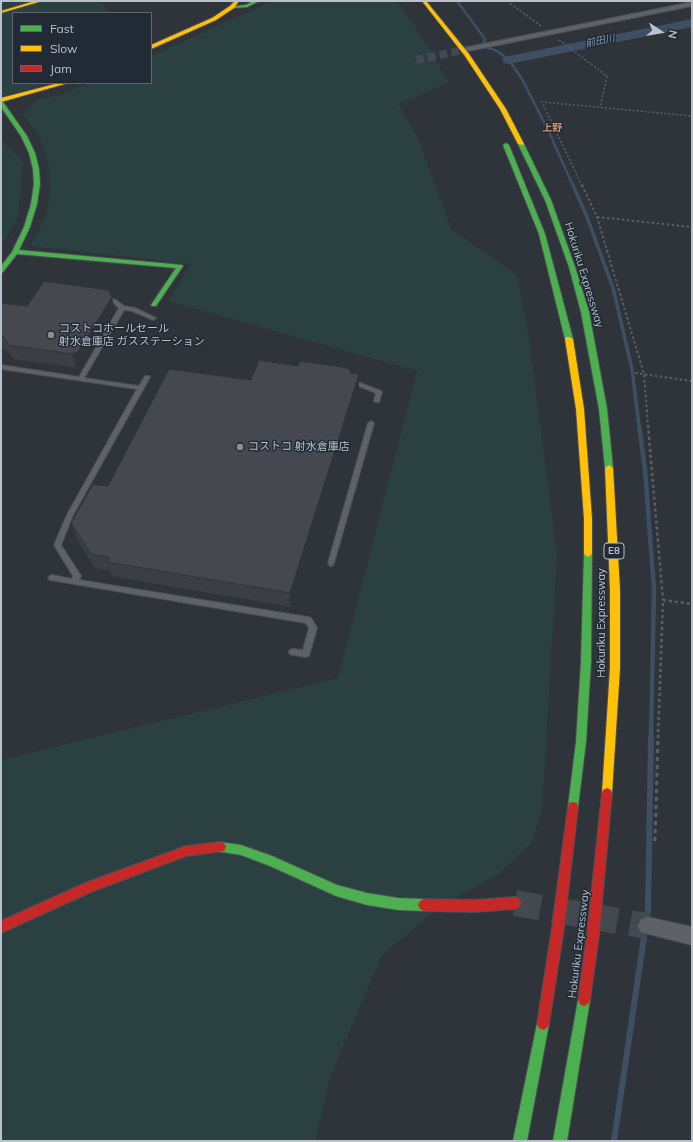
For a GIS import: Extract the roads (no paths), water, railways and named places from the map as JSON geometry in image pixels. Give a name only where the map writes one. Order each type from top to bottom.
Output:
[{"type":"main road","points":[[1,12],[40,1]]},
{"type":"main road","points":[[152,47],[214,19],[235,4],[247,6],[257,1]]},
{"type":"main road","name":"Hokuriku Expressway","points":[[424,1],[467,55],[503,109],[548,200],[572,267],[585,312],[603,409],[613,522],[615,668],[604,836],[577,1046],[560,1141]]},
{"type":"main road","points":[[438,3],[452,29],[494,90],[503,109]]},
{"type":"main road","points":[[1,100],[61,84]]},
{"type":"main road","points":[[1,103],[24,136],[32,153],[36,168],[37,184],[34,204],[27,227],[15,252],[1,271]]},
{"type":"main road","name":"Hokuriku Expressway","points":[[502,138],[518,169],[542,234],[563,312],[580,409],[588,519],[587,647],[580,750],[558,928],[540,1040],[520,1141]]},
{"type":"main road","points":[[15,252],[180,266],[154,305]]},
{"type":"main road","points":[[1,927],[89,887],[186,851],[222,847],[241,850],[272,861],[336,890],[367,899],[398,904],[475,906],[515,904]]},
{"type":"street","points":[[468,49],[551,34],[692,4]]},
{"type":"street","points":[[647,926],[692,936]]},
{"type":"lane","points":[[100,299],[114,301],[122,308],[133,309],[143,317],[153,318]]},
{"type":"lane","points":[[143,317],[154,305]]},
{"type":"lane","points":[[81,378],[122,308]]},
{"type":"lane","points":[[1,367],[141,388]]},
{"type":"lane","points":[[74,582],[78,576],[57,545],[70,515],[147,376]]},
{"type":"lane","points":[[346,379],[379,392],[377,401]]},
{"type":"lane","points":[[331,563],[371,423]]},
{"type":"lane","points":[[52,578],[308,620],[313,628],[306,654],[293,652]]},
{"type":"waterway","points":[[457,1],[485,39],[483,46],[497,51],[509,60],[522,79],[550,134],[573,186]]},
{"type":"waterway","name":"前田川","points":[[509,60],[692,23]]},
{"type":"waterway","points":[[573,185],[587,217],[613,288],[632,369],[639,426]]},
{"type":"waterway","points":[[639,425],[645,470],[654,589],[651,738]]},
{"type":"waterway","points":[[614,1141],[648,910],[651,737]]},
{"type":"tunnel","points":[[416,60],[468,49]]},
{"type":"tunnel","points":[[515,903],[647,926]]},
{"type":"place","name":"コストコホールセール 射水倉庫店 ガスステーション","points":[[51,335]]},
{"type":"place","name":"コストコ 射水倉庫店","points":[[240,447]]},
{"type":"district","name":"上野","points":[[552,128]]}]
